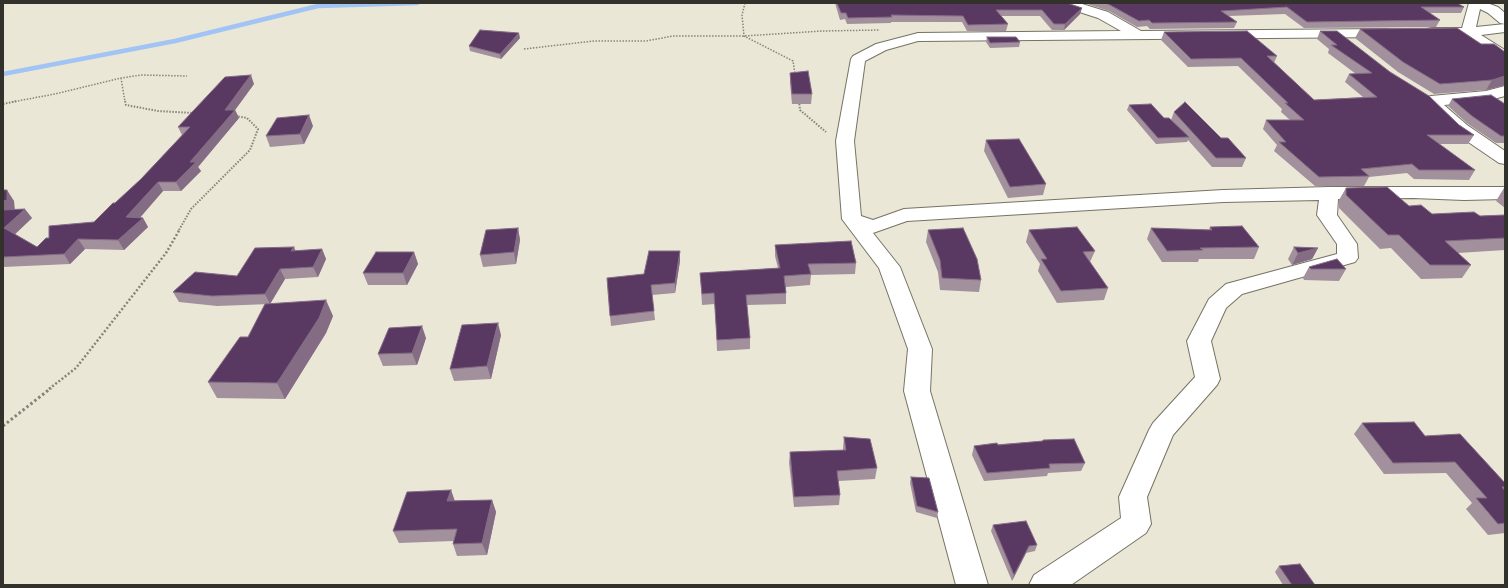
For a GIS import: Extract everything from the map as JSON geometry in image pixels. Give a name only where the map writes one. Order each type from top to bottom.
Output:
[{"type":"street","points":[[1066,3],[1103,15],[1139,36]]},
{"type":"street","points":[[1468,32],[1475,3],[1493,10],[1505,20]]},
{"type":"street","points":[[972,585],[917,391],[920,349],[889,267],[852,219],[845,141],[858,59],[881,47],[918,37],[1139,36],[1195,33],[1468,32],[1505,28]]},
{"type":"street","points":[[1468,32],[1505,58]]},
{"type":"street","points":[[1337,33],[1355,47]]},
{"type":"street","points":[[1505,91],[1486,96],[1425,97],[1461,129],[1505,159]]},
{"type":"street","points":[[852,219],[873,227],[904,215],[1223,196],[1413,192],[1464,194],[1505,193]]},
{"type":"street","points":[[1045,585],[1136,524],[1133,496],[1162,430],[1208,379],[1198,342],[1217,304],[1234,289],[1348,258],[1347,244],[1327,215],[1329,193]]},
{"type":"path","points":[[744,36],[742,15],[745,3]]},
{"type":"path","points":[[524,49],[594,41],[646,41],[673,36],[744,36],[822,31],[880,30]]},
{"type":"path","points":[[744,36],[793,61],[795,74]]},
{"type":"path","points":[[3,104],[55,94],[121,78],[141,75],[188,76]]},
{"type":"path","points":[[121,78],[126,105],[158,111],[195,113]]},
{"type":"path","points":[[799,99],[800,110],[825,131],[845,141]]},
{"type":"path","points":[[3,426],[76,368],[166,253],[191,209],[250,150],[258,129],[247,118],[232,116]]},
{"type":"building","points":[[837,3],[1067,3],[1082,8],[1065,24],[1054,24],[1042,10],[996,10],[1008,24],[968,25],[963,16],[891,15],[892,17],[848,18],[846,13],[841,13]]},
{"type":"building","points":[[1105,3],[1457,3],[1464,7],[1421,7],[1440,20],[1307,22],[1287,7],[1221,11],[1237,22],[1152,23],[1149,20],[1139,21]]},
{"type":"building","points":[[1457,28],[1481,44],[1494,44],[1505,52],[1505,76],[1492,80],[1440,84],[1403,62],[1360,29]]},
{"type":"building","points":[[480,30],[519,33],[500,54],[469,46]]},
{"type":"building","points":[[1247,31],[1277,56],[1267,56],[1314,100],[1377,97],[1349,74],[1372,73],[1331,45],[1337,45],[1320,31],[1337,31],[1390,72],[1429,96],[1459,125],[1474,135],[1427,135],[1475,170],[1419,170],[1412,164],[1361,169],[1369,176],[1319,177],[1279,142],[1286,142],[1266,120],[1304,120],[1285,103],[1288,103],[1241,58],[1191,59],[1164,32]]},
{"type":"building","points":[[987,37],[1016,37],[1020,42],[990,43]]},
{"type":"building","points":[[808,71],[812,94],[792,94],[790,73]]},
{"type":"building","points":[[251,75],[225,110],[235,110],[190,162],[196,162],[176,182],[158,182],[126,217],[143,218],[118,240],[78,239],[64,254],[3,257],[3,210],[25,209],[4,228],[37,247],[46,238],[49,238],[49,226],[94,222],[141,179],[190,127],[178,127],[225,77]]},
{"type":"building","points":[[1491,95],[1505,104],[1505,136],[1501,136],[1472,116],[1452,99]]},
{"type":"building","points":[[1185,102],[1221,138],[1228,138],[1246,158],[1216,158],[1174,112]]},
{"type":"building","points":[[1151,104],[1164,118],[1169,118],[1189,137],[1158,138],[1129,105]]},
{"type":"building","points":[[309,115],[300,134],[266,136],[277,118]]},
{"type":"building","points":[[1019,139],[1046,184],[1010,187],[986,140]]},
{"type":"building","points":[[1387,187],[1409,206],[1421,205],[1432,214],[1474,212],[1480,216],[1505,215],[1505,238],[1445,241],[1471,265],[1430,265],[1399,235],[1388,235],[1346,195],[1346,188]]},
{"type":"building","points":[[3,190],[7,190],[7,200],[3,201]]},
{"type":"building","points":[[1242,226],[1259,247],[1200,248],[1203,250],[1167,251],[1151,228],[1212,230],[1210,227]]},
{"type":"building","points":[[1077,227],[1095,251],[1083,252],[1108,288],[1061,291],[1041,259],[1047,259],[1029,230]]},
{"type":"building","points":[[518,228],[514,252],[480,255],[486,230]]},
{"type":"building","points":[[963,228],[977,259],[981,280],[942,278],[940,260],[928,230]]},
{"type":"building","points":[[851,241],[856,263],[808,264],[811,274],[784,276],[786,293],[746,295],[750,338],[717,340],[714,293],[702,294],[700,273],[780,268],[775,245]]},
{"type":"building","points":[[294,247],[291,251],[322,249],[313,267],[280,269],[265,294],[212,296],[173,292],[195,272],[237,276],[255,248]]},
{"type":"building","points":[[1294,247],[1318,248],[1298,253]]},
{"type":"building","points":[[649,251],[680,251],[675,283],[651,285],[654,311],[610,316],[607,278],[644,274]]},
{"type":"building","points":[[376,252],[414,252],[403,273],[363,273]]},
{"type":"building","points":[[1337,259],[1346,269],[1311,269],[1309,267]]},
{"type":"building","points":[[326,300],[319,318],[277,383],[208,382],[240,337],[248,337],[265,304]]},
{"type":"building","points":[[498,323],[487,366],[450,369],[462,325]]},
{"type":"building","points":[[422,326],[412,353],[378,354],[389,328]]},
{"type":"building","points":[[1414,422],[1425,436],[1460,434],[1505,483],[1505,487],[1502,487],[1505,491],[1505,523],[1498,524],[1476,498],[1487,498],[1455,462],[1393,463],[1362,423]]},
{"type":"building","points":[[844,437],[870,439],[877,468],[837,471],[840,495],[794,497],[790,452],[846,450]]},
{"type":"building","points":[[1074,439],[1085,463],[1049,464],[1050,468],[987,473],[974,446],[997,443],[998,445],[1043,440]]},
{"type":"building","points":[[911,477],[929,478],[938,512],[917,506]]},
{"type":"building","points":[[451,490],[447,501],[492,500],[482,543],[453,544],[457,529],[393,531],[407,492]]},
{"type":"building","points":[[1026,521],[1037,545],[1029,546],[1014,575],[993,525]]},
{"type":"building","points":[[1300,564],[1315,585],[1292,585],[1279,566]]},
{"type":"waterway","points":[[3,74],[175,41],[318,6],[417,3]]}]
